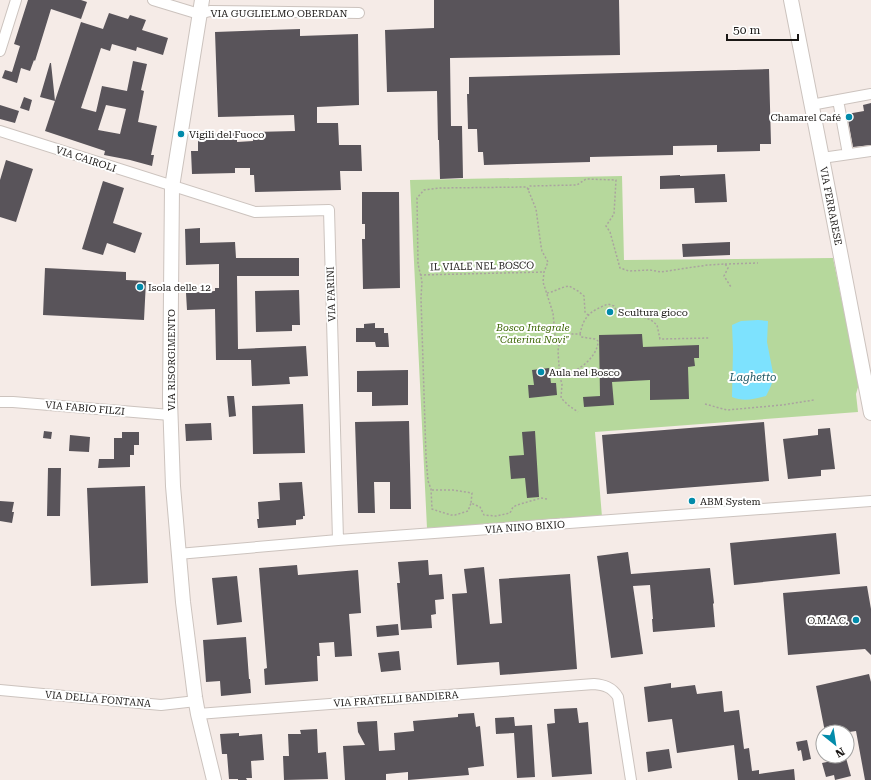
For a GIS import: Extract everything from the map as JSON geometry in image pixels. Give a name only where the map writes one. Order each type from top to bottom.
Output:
[{"type":"street","points":[[0,51],[16,0]]},
{"type":"street","points":[[153,0],[200,7]]},
{"type":"street","name":"VIA FERRARESE","points":[[790,0],[871,413]]},
{"type":"street","name":"VIA GUGLIELMO OBERDAN","points":[[200,7],[210,11],[359,13]]},
{"type":"street","name":"VIA RISORGIMENTO","points":[[200,7],[172,187],[170,415],[173,486],[183,602],[196,704],[214,780]]},
{"type":"street","points":[[811,105],[871,94]]},
{"type":"street","points":[[838,100],[848,154]]},
{"type":"street","name":"VIA CAIROLI","points":[[0,131],[172,187]]},
{"type":"street","points":[[822,158],[871,151]]},
{"type":"street","name":"VIA FARINI","points":[[172,187],[255,212],[329,210],[338,540]]},
{"type":"street","name":"VIA FABIO FILZI","points":[[0,402],[170,415]]},
{"type":"street","name":"VIA NINO BIXIO","points":[[178,554],[338,540],[871,501]]},
{"type":"street","name":"VIA FRATELLI BANDIERA","points":[[196,704],[601,684],[612,689],[618,697],[631,780]]},
{"type":"street","name":"VIA DELLA FONTANA","points":[[0,690],[162,705],[196,704]]},
{"type":"path","points":[[528,190],[530,186],[577,185],[586,180],[616,180],[617,186],[614,214],[606,226],[610,232],[620,268],[629,271],[650,270],[661,272],[708,264],[758,263]]},
{"type":"path","points":[[432,490],[452,490],[472,493],[468,511],[455,515],[432,509],[432,490],[428,481],[421,298],[422,281],[418,264],[417,206],[418,198],[424,190],[439,188],[526,187],[536,208],[542,251],[548,262],[544,272],[543,282],[553,313],[555,335],[559,344],[559,374],[562,384],[561,398],[578,412]]},
{"type":"path","points":[[725,264],[728,268],[724,276],[731,287]]},
{"type":"path","name":"IL VIALE NEL BOSCO","points":[[420,275],[544,272]]},
{"type":"path","points":[[546,293],[552,292],[560,287],[569,286],[584,296],[585,312],[588,315]]},
{"type":"path","points":[[580,334],[584,321],[588,315],[592,311],[608,304],[614,306],[616,310],[629,317],[642,317],[651,320],[657,325],[660,339],[710,338]]},
{"type":"path","points":[[550,374],[572,372],[592,356],[598,346],[598,341],[595,339],[581,337],[580,334],[570,334],[566,337],[558,339]]},
{"type":"path","points":[[705,404],[727,410],[782,405],[814,400]]},
{"type":"path","points":[[471,503],[480,507],[484,515],[496,516],[510,513],[513,507],[517,505],[541,498],[547,499]]},
{"type":"green space","name":"Bosco Integrale \"Caterina Novi\"","points":[[622,176],[624,260],[833,258],[859,384],[856,394],[858,412],[595,432],[602,517],[427,528],[410,180]]},
{"type":"water","name":"Laghetto","points":[[741,321],[768,321],[767,342],[774,378],[766,396],[749,400],[736,399],[732,397],[732,325]]},
{"type":"building","points":[[28,0],[81,0],[87,2],[81,19],[51,9],[35,61],[34,60],[30,71],[21,68],[17,83],[2,78],[5,70],[12,72],[20,46],[14,44]]},
{"type":"building","points":[[434,0],[619,0],[620,55],[450,58],[451,126],[462,126],[463,178],[440,179],[437,91],[387,92],[385,30],[434,28]]},
{"type":"building","points":[[109,13],[128,19],[130,15],[146,20],[142,30],[168,38],[163,55],[137,47],[136,51],[112,44],[110,51],[101,48],[81,108],[96,112],[102,86],[127,91],[133,61],[147,64],[141,90],[144,91],[138,122],[157,126],[151,155],[154,155],[152,166],[104,155],[105,151],[45,131],[81,22],[103,29]],"holes":[[[106,105],[126,109],[120,134],[98,130]]]},
{"type":"building","points":[[300,29],[300,36],[358,34],[359,105],[317,107],[317,123],[338,123],[339,145],[361,145],[362,171],[340,171],[341,190],[255,192],[254,175],[250,175],[250,168],[235,168],[235,173],[192,174],[191,151],[198,151],[198,134],[237,133],[237,142],[253,141],[253,132],[295,131],[294,115],[218,117],[215,32]]},
{"type":"building","points":[[51,63],[55,101],[40,97]]},
{"type":"building","points":[[769,69],[771,144],[760,144],[760,151],[717,152],[717,145],[673,146],[673,155],[590,157],[590,162],[484,165],[483,152],[478,152],[477,129],[468,129],[467,94],[469,94],[469,77]]},
{"type":"building","points":[[24,97],[32,100],[29,111],[20,108]]},
{"type":"building","points":[[871,103],[871,145],[853,147],[847,114],[864,111],[863,105]]},
{"type":"building","points":[[0,105],[19,111],[15,123],[0,119]]},
{"type":"building","points":[[6,160],[33,169],[16,222],[0,217],[0,180]]},
{"type":"building","points":[[725,174],[727,202],[695,203],[694,188],[660,189],[660,176]]},
{"type":"building","points":[[103,181],[124,188],[113,223],[142,233],[135,253],[107,243],[103,255],[82,249]]},
{"type":"building","points":[[362,192],[399,192],[400,288],[363,289],[362,239],[365,239],[365,224],[362,224]]},
{"type":"building","points":[[200,228],[200,243],[235,242],[236,258],[299,258],[299,276],[237,276],[238,349],[306,346],[308,376],[289,377],[290,384],[252,386],[251,360],[216,360],[215,309],[187,310],[186,293],[215,291],[215,288],[219,288],[219,264],[186,265],[185,229]]},
{"type":"building","points":[[730,242],[730,255],[683,257],[682,244]]},
{"type":"building","points":[[45,268],[126,272],[126,280],[146,281],[144,320],[43,315]]},
{"type":"building","points":[[299,290],[300,325],[292,325],[292,331],[256,332],[255,291]]},
{"type":"building","points":[[375,323],[375,328],[384,328],[384,333],[388,333],[389,347],[376,347],[375,342],[356,342],[356,328],[364,328],[364,324]]},
{"type":"building","points":[[642,334],[643,347],[699,345],[699,358],[694,358],[695,366],[688,367],[689,399],[650,400],[650,380],[612,382],[614,405],[584,407],[583,397],[600,396],[599,335]]},
{"type":"building","points":[[549,368],[551,383],[556,383],[557,395],[529,398],[528,385],[534,385],[532,370]]},
{"type":"building","points":[[408,370],[408,405],[372,406],[372,392],[357,392],[357,371]]},
{"type":"building","points":[[227,396],[234,396],[236,416],[229,417]]},
{"type":"building","points":[[303,404],[305,453],[253,454],[252,406]]},
{"type":"building","points":[[409,421],[411,509],[390,509],[390,482],[374,482],[375,513],[358,513],[355,422]]},
{"type":"building","points":[[764,422],[769,481],[607,494],[602,435]]},
{"type":"building","points":[[211,423],[212,440],[186,441],[185,424]]},
{"type":"building","points":[[830,428],[835,469],[821,470],[821,476],[788,479],[783,439],[818,435],[818,429]]},
{"type":"building","points":[[44,431],[52,432],[51,439],[43,438]]},
{"type":"building","points":[[535,431],[539,497],[527,498],[525,478],[511,479],[509,456],[524,455],[522,432]]},
{"type":"building","points":[[122,432],[139,432],[139,445],[134,445],[134,455],[130,455],[130,467],[98,468],[99,459],[114,459],[114,438],[122,438]]},
{"type":"building","points":[[70,435],[90,437],[89,452],[69,451]]},
{"type":"building","points":[[48,468],[61,468],[60,516],[47,516]]},
{"type":"building","points":[[302,482],[305,516],[303,516],[303,519],[296,520],[296,525],[258,528],[258,502],[280,500],[279,483]]},
{"type":"building","points":[[145,486],[148,583],[91,586],[87,488]]},
{"type":"building","points":[[0,501],[14,502],[12,523],[0,521]]},
{"type":"building","points":[[836,533],[840,574],[734,585],[730,543]]},
{"type":"building","points":[[628,552],[631,574],[710,568],[715,627],[653,632],[650,585],[633,586],[643,654],[611,658],[597,556]]},
{"type":"building","points":[[428,560],[429,575],[442,574],[444,599],[435,600],[436,614],[431,615],[432,628],[401,630],[397,583],[400,583],[398,562]]},
{"type":"building","points":[[297,565],[298,575],[358,570],[361,613],[349,614],[352,656],[335,657],[334,642],[319,643],[320,656],[317,656],[318,681],[265,685],[264,669],[267,668],[259,568]]},
{"type":"building","points":[[484,567],[490,624],[502,623],[499,579],[570,574],[577,669],[500,675],[499,662],[457,665],[452,594],[467,593],[464,569]]},
{"type":"building","points":[[237,576],[242,622],[217,625],[212,578]]},
{"type":"building","points":[[867,586],[871,609],[871,655],[865,649],[788,655],[783,593]]},
{"type":"building","points":[[398,624],[399,635],[377,637],[376,626]]},
{"type":"building","points":[[246,637],[251,693],[221,696],[220,681],[206,682],[203,640]]},
{"type":"building","points":[[399,651],[401,670],[381,672],[378,653]]},
{"type":"building","points":[[869,674],[871,682],[871,780],[865,780],[855,731],[855,724],[823,724],[816,686]]},
{"type":"building","points":[[671,683],[671,688],[695,685],[697,694],[722,691],[724,712],[739,710],[744,749],[749,748],[752,771],[759,770],[759,774],[794,769],[795,780],[738,780],[734,745],[677,753],[672,719],[648,722],[644,687]]},
{"type":"building","points":[[577,708],[579,723],[588,722],[592,774],[552,777],[547,724],[555,723],[554,709]]},
{"type":"building","points":[[474,713],[476,727],[480,726],[484,766],[468,768],[469,775],[408,780],[408,772],[386,774],[386,780],[345,780],[343,746],[365,745],[358,732],[357,722],[377,721],[379,751],[395,750],[394,733],[414,731],[413,721],[458,717],[458,714]]},
{"type":"building","points":[[514,717],[515,726],[532,725],[535,777],[517,778],[514,733],[496,734],[495,718]]},
{"type":"building","points":[[317,729],[318,753],[326,752],[328,779],[284,780],[283,756],[289,756],[288,734],[301,734],[300,730]]},
{"type":"building","points":[[239,733],[239,736],[262,734],[264,760],[251,761],[252,778],[246,778],[247,780],[229,779],[227,754],[222,754],[220,734]]},
{"type":"building","points":[[807,740],[811,759],[803,761],[801,750],[798,751],[796,742]]},
{"type":"building","points":[[669,749],[672,768],[648,772],[646,752]]},
{"type":"building","points":[[822,764],[848,764],[851,776],[835,780],[834,775],[826,777]]},
{"type":"place","name":"Chamarel Café","points":[[849,117]]},
{"type":"place","name":"Vigili del Fuoco","points":[[181,134]]},
{"type":"place","name":"Isola delle 12","points":[[140,287]]},
{"type":"place","name":"Scultura gioco","points":[[610,312]]},
{"type":"place","name":"Aula nel Bosco","points":[[541,372]]},
{"type":"place","name":"ABM System","points":[[692,501]]},
{"type":"place","name":"O.M.A.C.","points":[[856,620]]}]
